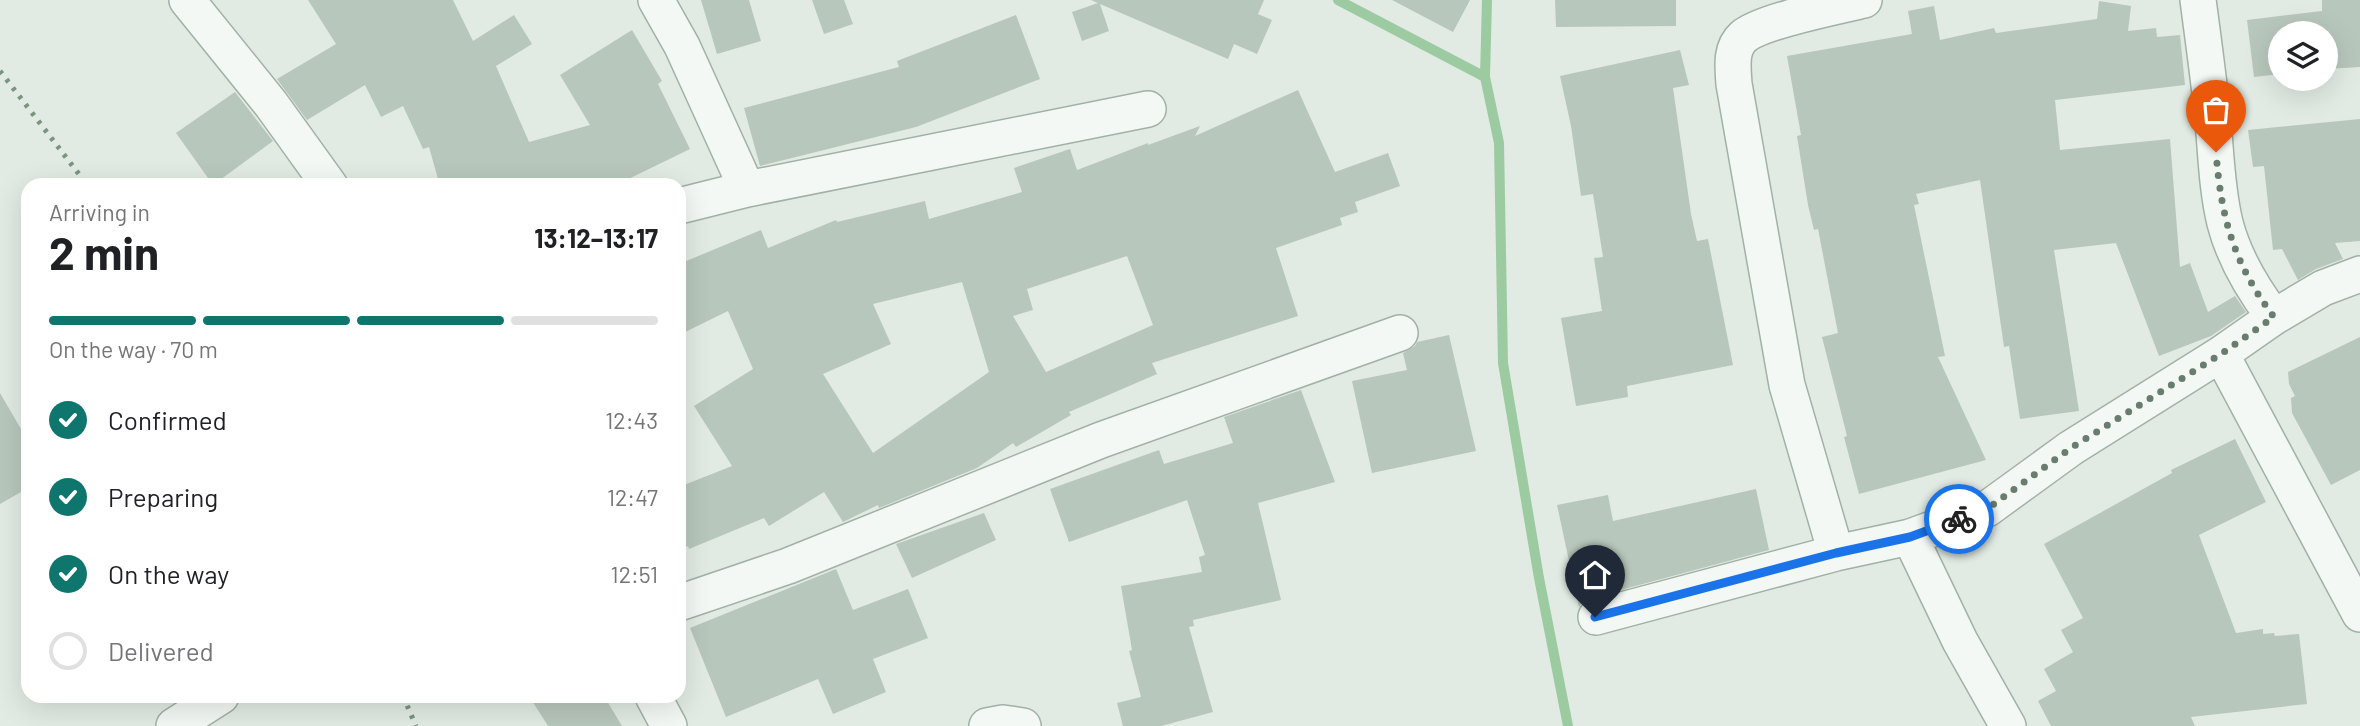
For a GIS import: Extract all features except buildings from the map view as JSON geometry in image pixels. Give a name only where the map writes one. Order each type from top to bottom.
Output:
[{"type":"street","points":[[187,0],[271,104],[324,178]]},
{"type":"street","points":[[656,0],[682,46],[747,189]]},
{"type":"street","points":[[1836,553],[1787,386],[1734,84],[1732,57],[1743,37],[1769,25],[1864,0]]},
{"type":"street","points":[[2198,0],[2225,223],[2253,289],[2274,317]]},
{"type":"street","points":[[686,204],[747,189],[1148,109]]},
{"type":"street","points":[[1595,617],[1836,553],[1910,537],[1987,509],[2071,448],[2221,354],[2274,317],[2323,288],[2360,274]]},
{"type":"street","points":[[686,601],[788,566],[1101,440],[1400,333]]},
{"type":"street","points":[[2221,354],[2360,614]]},
{"type":"street","points":[[1910,537],[1960,641],[2008,726]]},
{"type":"street","points":[[174,726],[210,703]]},
{"type":"street","points":[[656,703],[668,726]]},
{"type":"street","points":[[987,726],[1003,723],[1023,726]]},
{"type":"waterway","points":[[1338,0],[1485,77]]},
{"type":"waterway","points":[[1487,0],[1485,77],[1499,143],[1503,363],[1539,578],[1568,726]]},
{"type":"railway","points":[[0,71],[82,178]]},
{"type":"railway","points":[[406,703],[416,726]]},
{"type":"way so far","points":[[1959,519],[1987,509],[2071,448],[2221,354],[2274,317],[2253,289],[2225,223],[2216,152]]},
{"type":"route","points":[[1595,617],[1836,553],[1910,537],[1959,519]]}]
